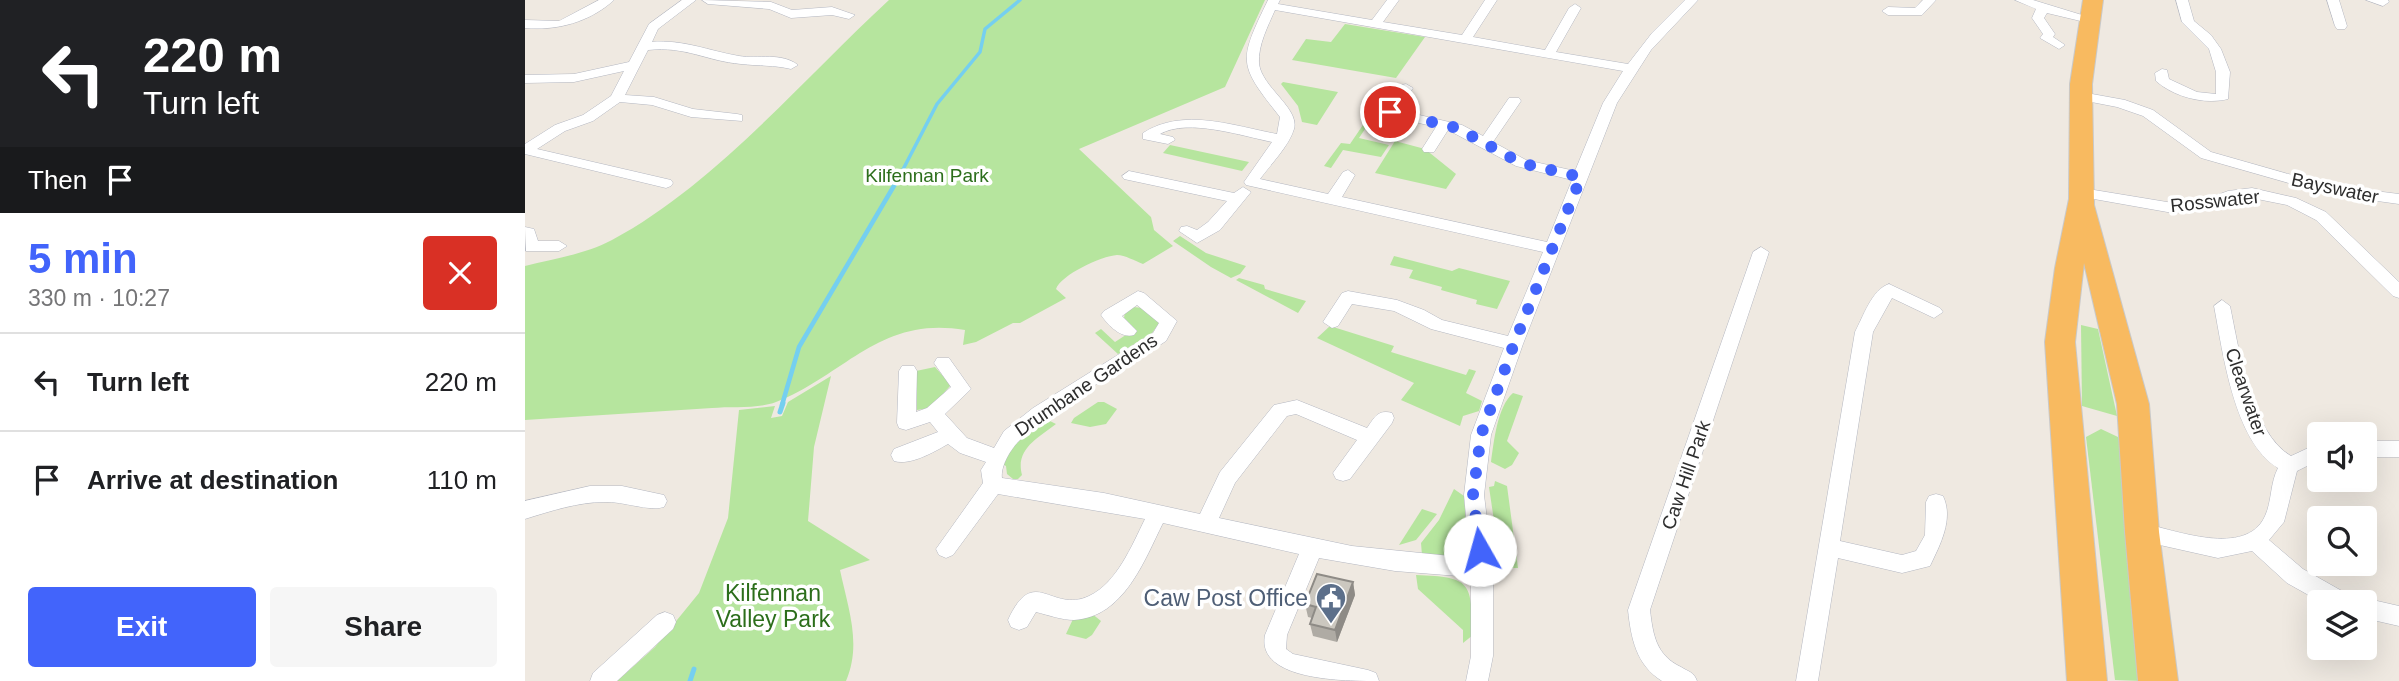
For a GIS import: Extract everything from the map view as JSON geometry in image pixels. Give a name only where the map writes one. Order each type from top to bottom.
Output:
[{"type":"highway","points":[[2087,681],[2060,342],[2069,268],[2082,196],[2081,96],[2091,9]]},
{"type":"highway","points":[[2082,196],[2133,404],[2142,532],[2158,681]]},
{"type":"street","points":[[525,24],[545,27],[566,25],[608,0]]},
{"type":"street","points":[[669,0],[688,1]]},
{"type":"street","points":[[708,0],[771,6],[790,14],[832,11],[849,15]]},
{"type":"street","points":[[1377,22],[1393,0]]},
{"type":"street","points":[[1467,39],[1491,0]]},
{"type":"street","points":[[1477,681],[1482,656],[1482,568],[1473,495],[1481,435],[1514,344],[1611,103],[1629,68],[1661,29],[1692,0]]},
{"type":"street","points":[[1888,11],[1918,12],[1930,0]]},
{"type":"street","points":[[2162,73],[2162,81],[2186,92],[2215,100],[2223,96],[2223,72],[2215,48],[2188,22],[2182,0]]},
{"type":"street","points":[[2333,0],[2341,26]]},
{"type":"street","points":[[666,183],[525,150],[529,143],[587,118],[617,98],[653,27],[688,1]]},
{"type":"street","points":[[1187,231],[1197,238],[1214,226],[1251,183],[1287,128],[1287,117],[1257,76],[1252,64],[1272,3],[1629,68]]},
{"type":"street","points":[[2059,45],[2046,38],[2049,34],[2047,29],[2038,18],[2032,3],[2091,9]]},
{"type":"street","points":[[1549,52],[1575,8]]},
{"type":"street","points":[[641,47],[669,44],[740,60],[772,60],[791,65]]},
{"type":"street","points":[[525,79],[574,78],[633,65]]},
{"type":"street","points":[[1406,88],[1390,112],[1457,128],[1521,163],[1581,177]]},
{"type":"street","name":"Bayswater","points":[[2081,96],[2116,103],[2156,117],[2191,148],[2206,155],[2346,193],[2377,199],[2399,199]]},
{"type":"street","points":[[617,98],[654,101],[691,113],[737,118]]},
{"type":"street","points":[[1486,142],[1514,102]]},
{"type":"street","points":[[1168,140],[1148,136],[1160,127],[1181,122],[1281,139]]},
{"type":"street","points":[[1429,149],[1444,125]]},
{"type":"street","points":[[1333,200],[1348,175]]},
{"type":"street","points":[[1129,176],[1238,199]]},
{"type":"street","points":[[1251,183],[1552,249]]},
{"type":"street","name":"Rosswater","points":[[2082,196],[2173,208],[2203,206],[2228,196],[2252,193],[2291,201],[2321,216],[2399,292]]},
{"type":"street","points":[[525,232],[528,233],[532,247],[559,246]]},
{"type":"street","name":"Caw Hill Park","points":[[1686,681],[1654,662],[1641,642],[1639,610],[1761,252]]},
{"type":"street","points":[[1807,681],[1864,332],[1876,307],[1889,290],[1934,312]]},
{"type":"street","points":[[1332,322],[1348,296],[1397,306],[1437,325],[1514,344]]},
{"type":"street","name":"Drumbane Gardens","points":[[946,549],[993,485],[991,470],[1011,436],[1040,413],[1160,338],[1168,321],[1138,297],[1110,314],[1128,331]]},
{"type":"street","name":"Clearwater","points":[[2222,306],[2234,366],[2260,436],[2267,450],[2290,465]]},
{"type":"street","points":[[908,370],[906,423],[934,413],[950,396],[962,389],[943,363]]},
{"type":"street","points":[[1206,524],[1227,478],[1281,410],[1297,407],[1370,437]]},
{"type":"street","points":[[934,413],[949,435],[967,449],[998,457]]},
{"type":"street","points":[[1343,473],[1385,418]]},
{"type":"street","points":[[901,455],[925,448],[949,435]]},
{"type":"street","points":[[2377,449],[2399,449]]},
{"type":"street","points":[[2142,532],[2218,549],[2241,547],[2255,540],[2274,522],[2285,473],[2290,465],[2307,457]]},
{"type":"street","points":[[993,485],[1158,513],[1342,556],[1447,568],[1482,568]]},
{"type":"street","points":[[525,510],[554,500],[597,492],[624,492],[657,500]]},
{"type":"street","points":[[1829,547],[1902,564],[1923,559],[1935,535],[1936,502]]},
{"type":"street","points":[[1019,620],[1031,601],[1075,610],[1090,607],[1105,597],[1119,586],[1158,513]]},
{"type":"street","points":[[2255,540],[2295,576],[2320,590]]},
{"type":"street","points":[[1312,548],[1276,635],[1273,649],[1278,659],[1290,664],[1369,681]]},
{"type":"street","points":[[2377,611],[2399,616]]},
{"type":"street","points":[[601,681],[665,622]]},
{"type":"green space","name":"Kilfennan Park","points":[[889,0],[1265,0],[1225,87],[1079,149],[1151,217],[1154,230],[1173,246],[1143,264],[1117,255],[1092,263],[1073,272],[1059,284],[1056,289],[1066,298],[1020,323],[1013,323],[976,342],[963,345],[965,330],[935,328],[909,331],[886,339],[800,391],[769,404],[525,420],[525,266],[602,245],[650,217],[687,190],[757,129]]},
{"type":"green space","points":[[1345,24],[1425,37],[1396,78],[1292,60],[1306,39],[1331,42]]},
{"type":"green space","points":[[1283,82],[1338,92],[1317,125],[1302,122],[1298,106],[1281,84]]},
{"type":"green space","points":[[1367,119],[1371,120],[1359,138],[1389,145],[1381,157],[1343,150],[1331,168],[1324,166],[1341,143],[1350,144]]},
{"type":"green space","points":[[1395,141],[1425,149],[1456,174],[1446,189],[1375,173]]},
{"type":"green space","points":[[1170,145],[1249,162],[1242,171],[1163,153]]},
{"type":"green space","points":[[1180,236],[1206,253],[1246,266],[1240,274],[1231,278],[1173,241]]},
{"type":"green space","points":[[1394,256],[1452,271],[1459,268],[1510,281],[1497,309],[1441,290],[1442,287],[1409,278],[1413,270],[1390,265]]},
{"type":"green space","points":[[1239,278],[1306,301],[1298,313],[1236,280]]},
{"type":"green space","points":[[1133,307],[1143,308],[1160,322],[1152,333],[1118,354],[1095,333],[1101,329],[1115,342],[1135,329],[1124,318],[1125,312]]},
{"type":"green space","points":[[2081,325],[2098,329],[2117,416],[2082,406]]},
{"type":"green space","points":[[1330,326],[1394,346],[1391,352],[1466,375],[1469,369],[1476,371],[1466,393],[1482,401],[1479,411],[1463,416],[1460,426],[1401,400],[1414,383],[1317,338]]},
{"type":"green space","points":[[935,367],[951,385],[930,408],[917,410],[916,371]]},
{"type":"green space","name":"Kilfennan Valley Park","points":[[831,376],[814,447],[808,521],[870,560],[840,570],[850,612],[853,640],[851,667],[846,681],[617,681],[655,647],[699,593],[728,518],[739,410],[775,406],[771,418],[782,416],[788,402]]},
{"type":"green space","points":[[1513,393],[1523,396],[1507,441],[1519,453],[1512,465],[1505,469],[1491,462],[1500,416]]},
{"type":"green space","points":[[1098,402],[1117,409],[1106,424],[1090,427],[1071,423],[1074,418]]},
{"type":"green space","points":[[1046,419],[1056,424],[1035,439],[1025,451],[1021,466],[1022,475],[1013,479],[1002,464],[1012,446]]},
{"type":"green space","points":[[2101,429],[2118,437],[2122,443],[2143,681],[2115,680],[2086,437]]},
{"type":"green space","points":[[1495,481],[1507,486],[1518,568],[1501,568],[1489,487],[1494,486]]},
{"type":"green space","points":[[1454,489],[1464,496],[1466,522],[1463,541],[1454,554],[1445,557],[1422,555],[1421,543],[1439,520]]},
{"type":"green space","points":[[1422,509],[1437,514],[1416,540],[1399,545]]},
{"type":"green space","points":[[1416,575],[1448,578],[1465,586],[1471,604],[1473,635],[1463,643],[1463,630],[1418,589]]},
{"type":"green space","points":[[1091,613],[1101,621],[1092,635],[1086,639],[1066,634],[1073,619]]},
{"type":"building","points":[[1317,574],[1353,582],[1335,630],[1310,624],[1316,607],[1305,604]]},
{"type":"waterway","points":[[897,181],[937,104],[980,52],[985,29],[1020,0]]},
{"type":"waterway","points":[[782,405],[799,347],[898,179]]},
{"type":"waterway","points":[[780,412],[783,403]]},
{"type":"waterway","points":[[690,681],[694,669]]},
{"type":"place","name":"Caw Post Office","points":[[1331,625]]},
{"type":"route","points":[[1390,112],[1457,128],[1521,163],[1581,177],[1514,344],[1481,435],[1473,495],[1480,550]]}]
